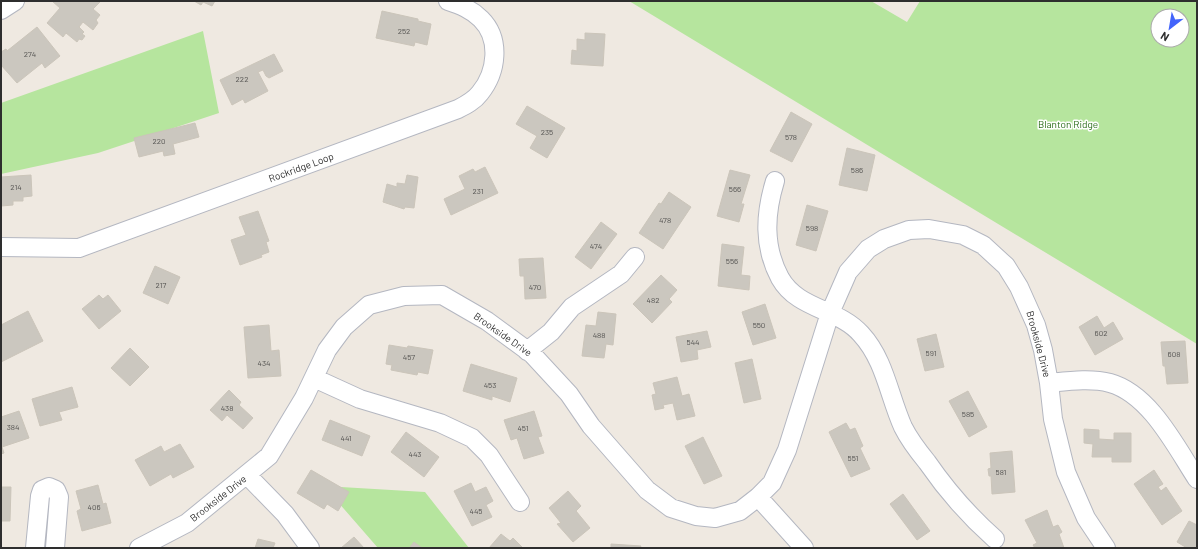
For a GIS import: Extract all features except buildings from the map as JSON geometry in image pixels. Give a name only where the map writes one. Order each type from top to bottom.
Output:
[{"type":"street","points":[[1,10],[15,1]]},
{"type":"street","name":"Rockridge Loop","points":[[1,246],[79,248],[458,109],[480,94],[492,73],[495,60],[492,39],[481,19],[472,12],[448,1]]},
{"type":"street","points":[[775,181],[768,204],[766,227],[772,255],[785,286],[795,295],[814,307],[845,319],[868,342],[880,364],[904,429],[919,452],[961,507],[995,539]]},
{"type":"street","name":"Brookside Drive","points":[[139,548],[187,523],[269,456],[304,398],[327,350],[344,327],[369,305],[404,296],[442,295],[487,321],[527,351],[569,394],[590,426],[647,490],[671,508],[696,516],[716,518],[740,510],[758,497],[772,483],[787,450],[830,313],[848,272],[860,257],[877,243],[898,234],[920,229],[942,230],[963,235],[983,245],[1006,266],[1019,287],[1036,324],[1049,383],[1053,419],[1066,472],[1086,518],[1106,548]]},
{"type":"street","points":[[527,351],[551,332],[572,307],[621,274],[635,257]]},
{"type":"street","points":[[314,378],[360,399],[440,423],[472,438],[489,455],[520,502]]},
{"type":"street","points":[[1049,383],[1092,381],[1109,383],[1125,389],[1140,399],[1151,411],[1197,479]]},
{"type":"street","points":[[247,475],[285,514],[310,548]]},
{"type":"street","points":[[35,548],[41,493],[44,488],[49,487],[56,490],[59,497],[54,548]]},
{"type":"street","points":[[758,497],[796,545]]},
{"type":"green space","name":"Blanton Ridge","points":[[629,1],[871,1],[907,22],[920,1],[1197,1],[1197,344]]},
{"type":"green space","points":[[203,31],[219,113],[98,153],[1,174],[1,103]]},
{"type":"green space","points":[[324,486],[425,492],[469,548],[378,548]]}]
